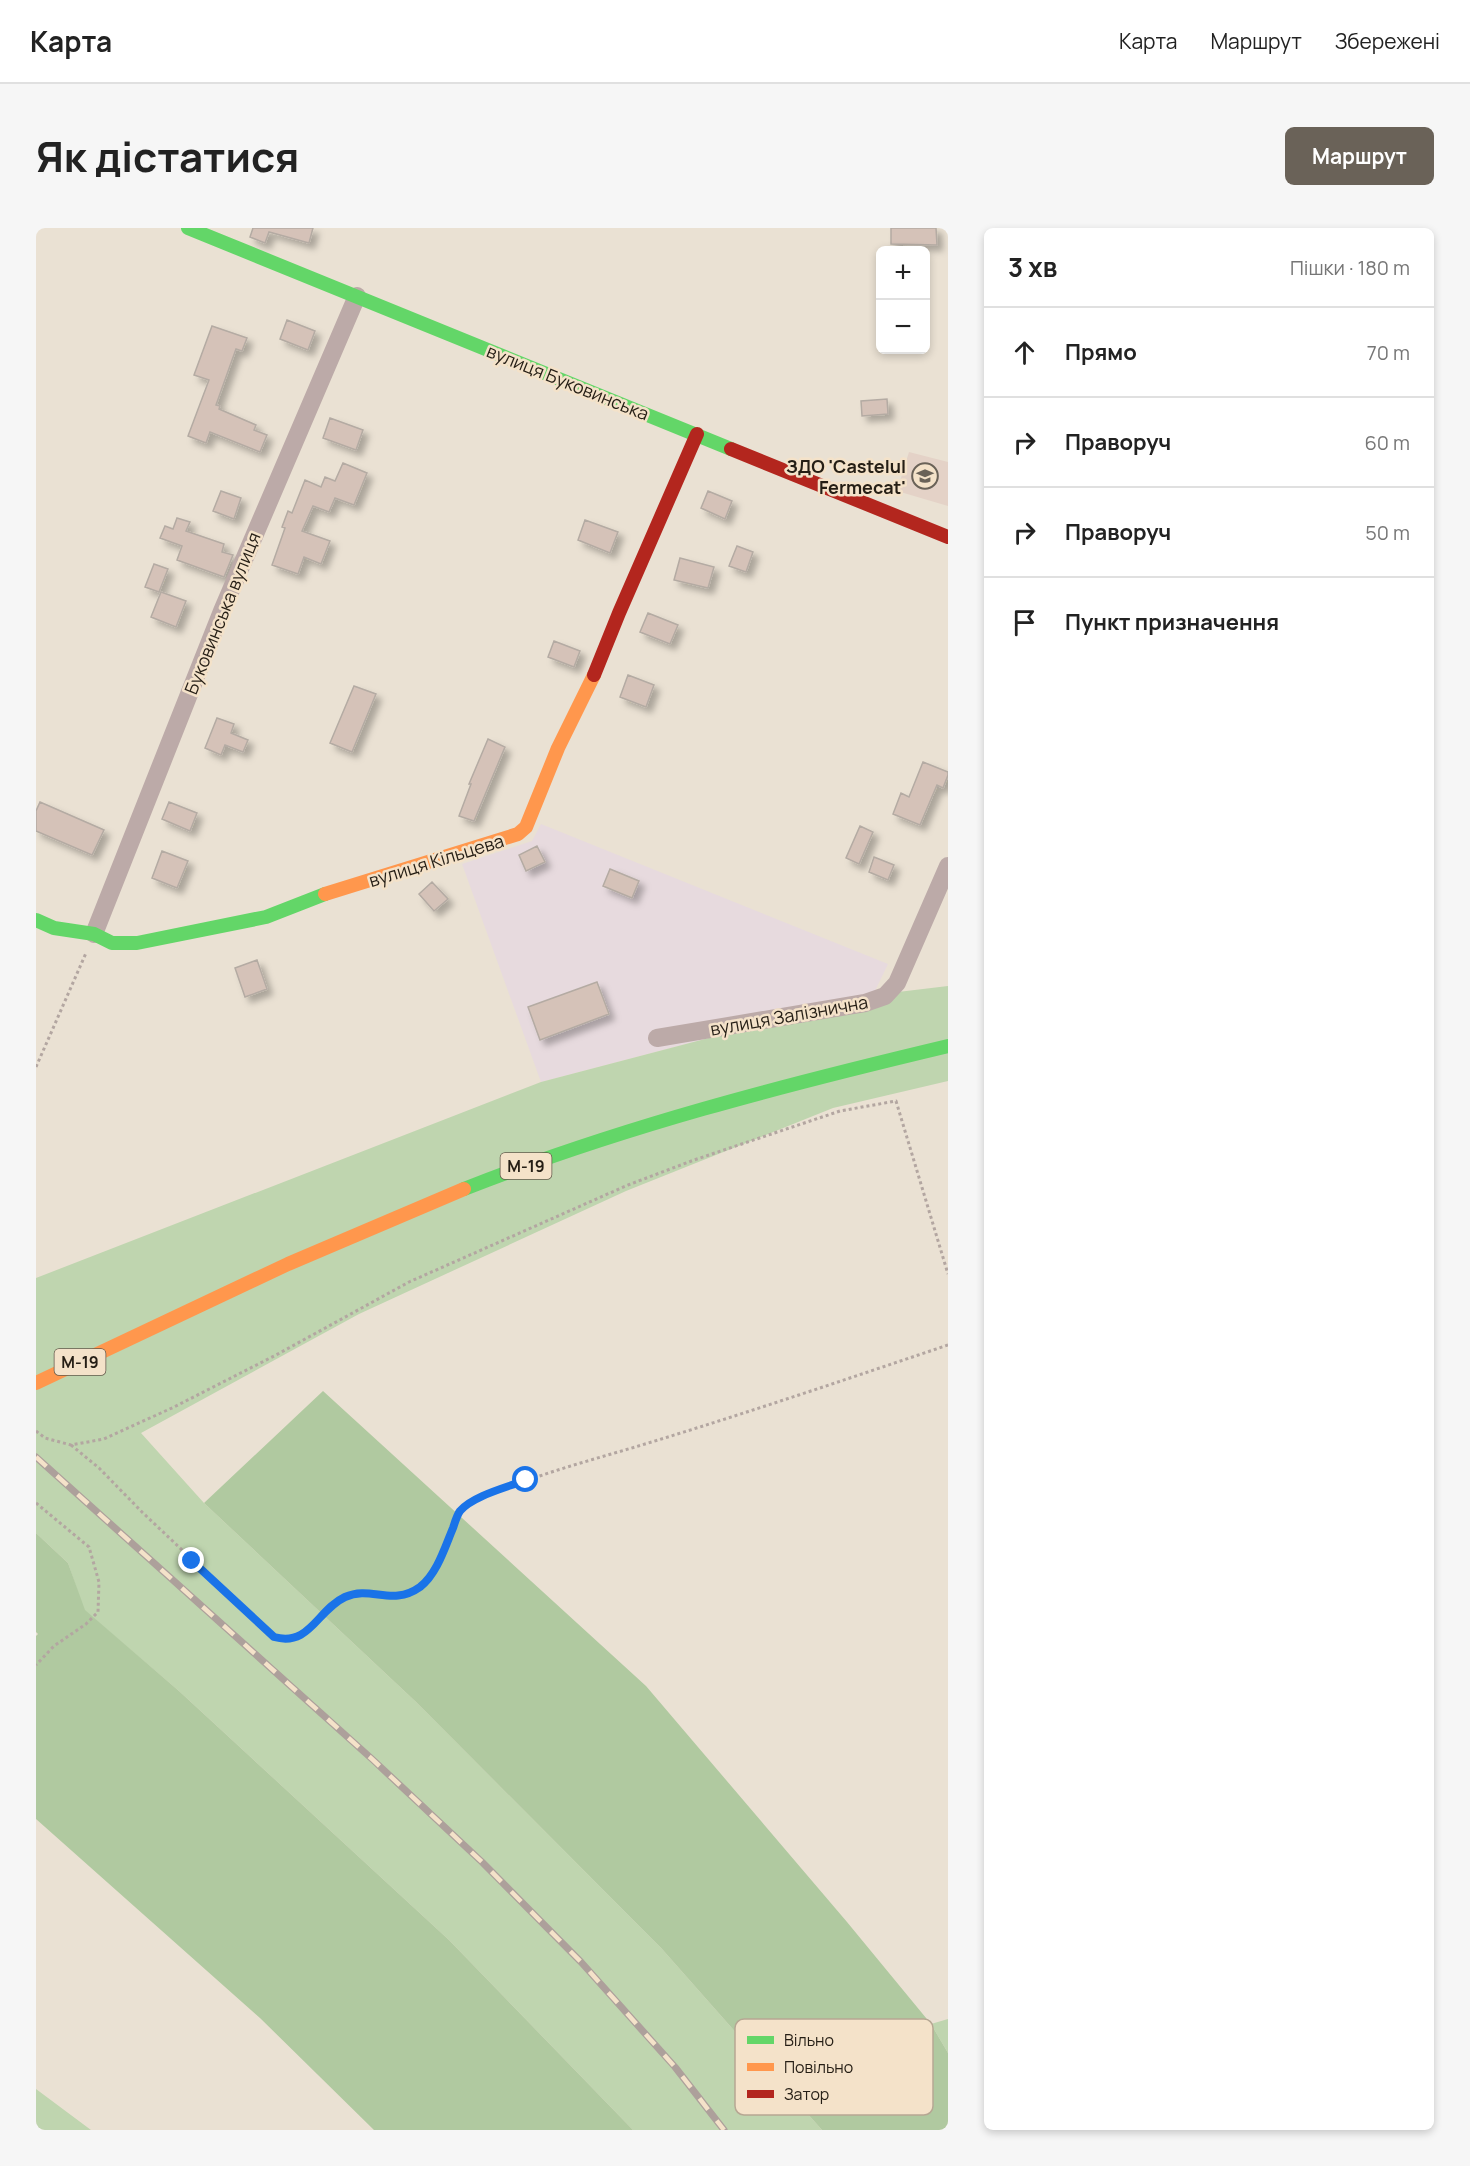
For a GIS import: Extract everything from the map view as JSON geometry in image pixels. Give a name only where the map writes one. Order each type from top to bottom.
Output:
[{"type":"main road","name":"вулиця Буковинська","points":[[188,228],[948,537]]},
{"type":"main road","name":"вулиця Кільцева","points":[[36,920],[54,928],[94,934],[112,943],[137,943],[266,917],[318,896],[518,834],[526,827],[558,748],[595,674],[697,434]]},
{"type":"main road","name":"М-19","points":[[36,1383],[326,1248],[455,1193],[546,1158],[672,1116],[822,1076],[948,1047]]},
{"type":"street","name":"Буковинська вулиця","points":[[94,934],[222,611],[357,296]]},
{"type":"street","name":"вулиця Залізнична","points":[[657,1038],[865,1003],[885,996],[897,983],[948,866]]},
{"type":"path","points":[[36,1067],[94,934]]},
{"type":"path","points":[[36,1431],[45,1438],[71,1444],[104,1439],[174,1407],[276,1355],[409,1282],[628,1185],[694,1160],[840,1111],[896,1101],[948,1274]]},
{"type":"path","points":[[71,1444],[99,1468],[150,1520],[274,1637],[286,1641],[302,1635],[345,1596],[368,1592],[386,1597],[406,1594],[421,1586],[434,1571],[460,1511],[472,1501],[526,1480],[719,1421],[948,1345]]},
{"type":"path","points":[[36,1503],[89,1547],[99,1582],[98,1612],[86,1624],[54,1646],[36,1665]]},
{"type":"shaded area","name":"ЗДО 'Castelul Fermecat'","points":[[909,452],[948,462],[948,506],[897,491]]},
{"type":"shaded area","points":[[541,824],[888,964],[873,995],[541,1082],[462,864],[532,841]]},
{"type":"green space","points":[[948,986],[948,1081],[833,1108],[626,1191],[359,1314],[141,1433],[204,1503],[416,1702],[662,1949],[735,2032],[735,2115],[809,2115],[822,2130],[633,2130],[449,1940],[179,1691],[84,1610],[68,1563],[36,1533],[36,1278],[541,1082],[873,995]]},
{"type":"green space","points":[[323,1391],[646,1686],[927,2019],[735,2019],[735,2032],[662,1949],[416,1702],[204,1503]]},
{"type":"green space","points":[[36,1533],[68,1563],[85,1610],[179,1691],[449,1940],[633,2130],[374,2130],[260,2018],[36,1819],[36,1636],[38,1634],[36,1632]]},
{"type":"green space","points":[[948,2019],[948,2053],[933,2027],[933,2023]]},
{"type":"green space","points":[[933,2027],[948,2053],[948,2130],[822,2130],[809,2115],[933,2115]]},
{"type":"green space","points":[[36,2089],[91,2130],[36,2130]]},
{"type":"building","points":[[253,228],[313,228],[309,243],[269,232],[265,243],[250,237]]},
{"type":"building","points":[[891,228],[936,228],[937,245],[891,244]]},
{"type":"building","points":[[287,320],[315,331],[308,350],[280,339]]},
{"type":"building","points":[[212,326],[247,338],[242,351],[236,349],[216,405],[220,406],[219,409],[256,425],[254,430],[267,435],[260,452],[210,432],[206,443],[188,436],[209,380],[194,375]]},
{"type":"building","points":[[887,399],[888,414],[862,416],[861,401]]},
{"type":"building","points":[[330,418],[363,430],[356,450],[323,438]]},
{"type":"building","points":[[343,463],[367,473],[354,505],[335,498],[329,512],[313,506],[302,531],[330,541],[321,564],[304,557],[298,574],[272,565],[285,528],[282,527],[288,511],[292,513],[305,480],[321,487],[325,477],[335,481]]},
{"type":"building","points":[[221,491],[241,498],[234,519],[213,511]]},
{"type":"building","points":[[708,491],[732,501],[725,519],[701,508]]},
{"type":"building","points":[[177,518],[190,522],[186,531],[224,544],[222,552],[233,555],[224,577],[177,560],[182,546],[160,538],[165,526],[173,529]]},
{"type":"building","points":[[585,520],[618,532],[610,553],[578,540]]},
{"type":"building","points":[[737,546],[753,552],[746,572],[729,566]]},
{"type":"building","points":[[680,558],[714,567],[708,588],[674,580]]},
{"type":"building","points":[[154,564],[168,569],[159,592],[145,587]]},
{"type":"building","points":[[161,592],[186,601],[176,627],[151,617]]},
{"type":"building","points":[[648,613],[678,625],[670,644],[640,632]]},
{"type":"building","points":[[554,641],[580,651],[574,667],[548,657]]},
{"type":"building","points":[[628,675],[654,685],[646,707],[620,697]]},
{"type":"building","points":[[354,686],[376,694],[352,752],[330,743]]},
{"type":"building","points":[[217,718],[234,724],[231,733],[248,740],[243,752],[225,745],[221,755],[205,748]]},
{"type":"building","points":[[488,739],[505,747],[474,821],[459,816],[471,784],[469,784]]},
{"type":"building","points":[[923,762],[948,772],[948,775],[943,788],[937,785],[920,825],[893,814],[901,793],[909,797]]},
{"type":"building","points":[[40,802],[104,830],[92,855],[36,831],[36,811]]},
{"type":"building","points":[[169,802],[197,813],[190,831],[162,819]]},
{"type":"building","points":[[860,826],[873,832],[859,864],[846,858]]},
{"type":"building","points":[[537,846],[545,862],[526,871],[519,855]]},
{"type":"building","points":[[162,851],[188,861],[177,888],[152,878]]},
{"type":"building","points":[[874,857],[894,865],[888,880],[869,872]]},
{"type":"building","points":[[610,869],[639,881],[632,898],[603,886]]},
{"type":"building","points":[[432,882],[448,899],[434,911],[419,894]]},
{"type":"building","points":[[257,960],[267,989],[245,997],[235,968]]},
{"type":"building","points":[[597,982],[609,1014],[540,1040],[528,1007]]},
{"type":"railway","points":[[36,1457],[372,1759],[482,1862],[581,1962],[675,2067],[724,2130]]},
{"type":"traffic: fast","points":[[188,228],[731,449]]},
{"type":"traffic: fast","points":[[36,920],[54,928],[94,934],[112,943],[137,943],[266,917],[325,894]]},
{"type":"traffic: fast","points":[[464,1189],[583,1146],[703,1109],[948,1046]]},
{"type":"traffic: slow","points":[[325,894],[518,834],[526,827],[558,748],[594,675]]},
{"type":"traffic: slow","points":[[36,1383],[288,1264],[464,1189]]},
{"type":"traffic: jam","points":[[594,675],[697,434]]},
{"type":"traffic: jam","points":[[731,449],[948,537]]},
{"type":"place","name":"ЗДО 'Castelul Fermecat'","points":[[925,476]]},
{"type":"route","points":[[192,1561],[274,1637],[286,1641],[302,1635],[345,1596],[368,1592],[386,1597],[406,1594],[421,1586],[434,1571],[460,1511],[472,1501],[526,1480]]}]
